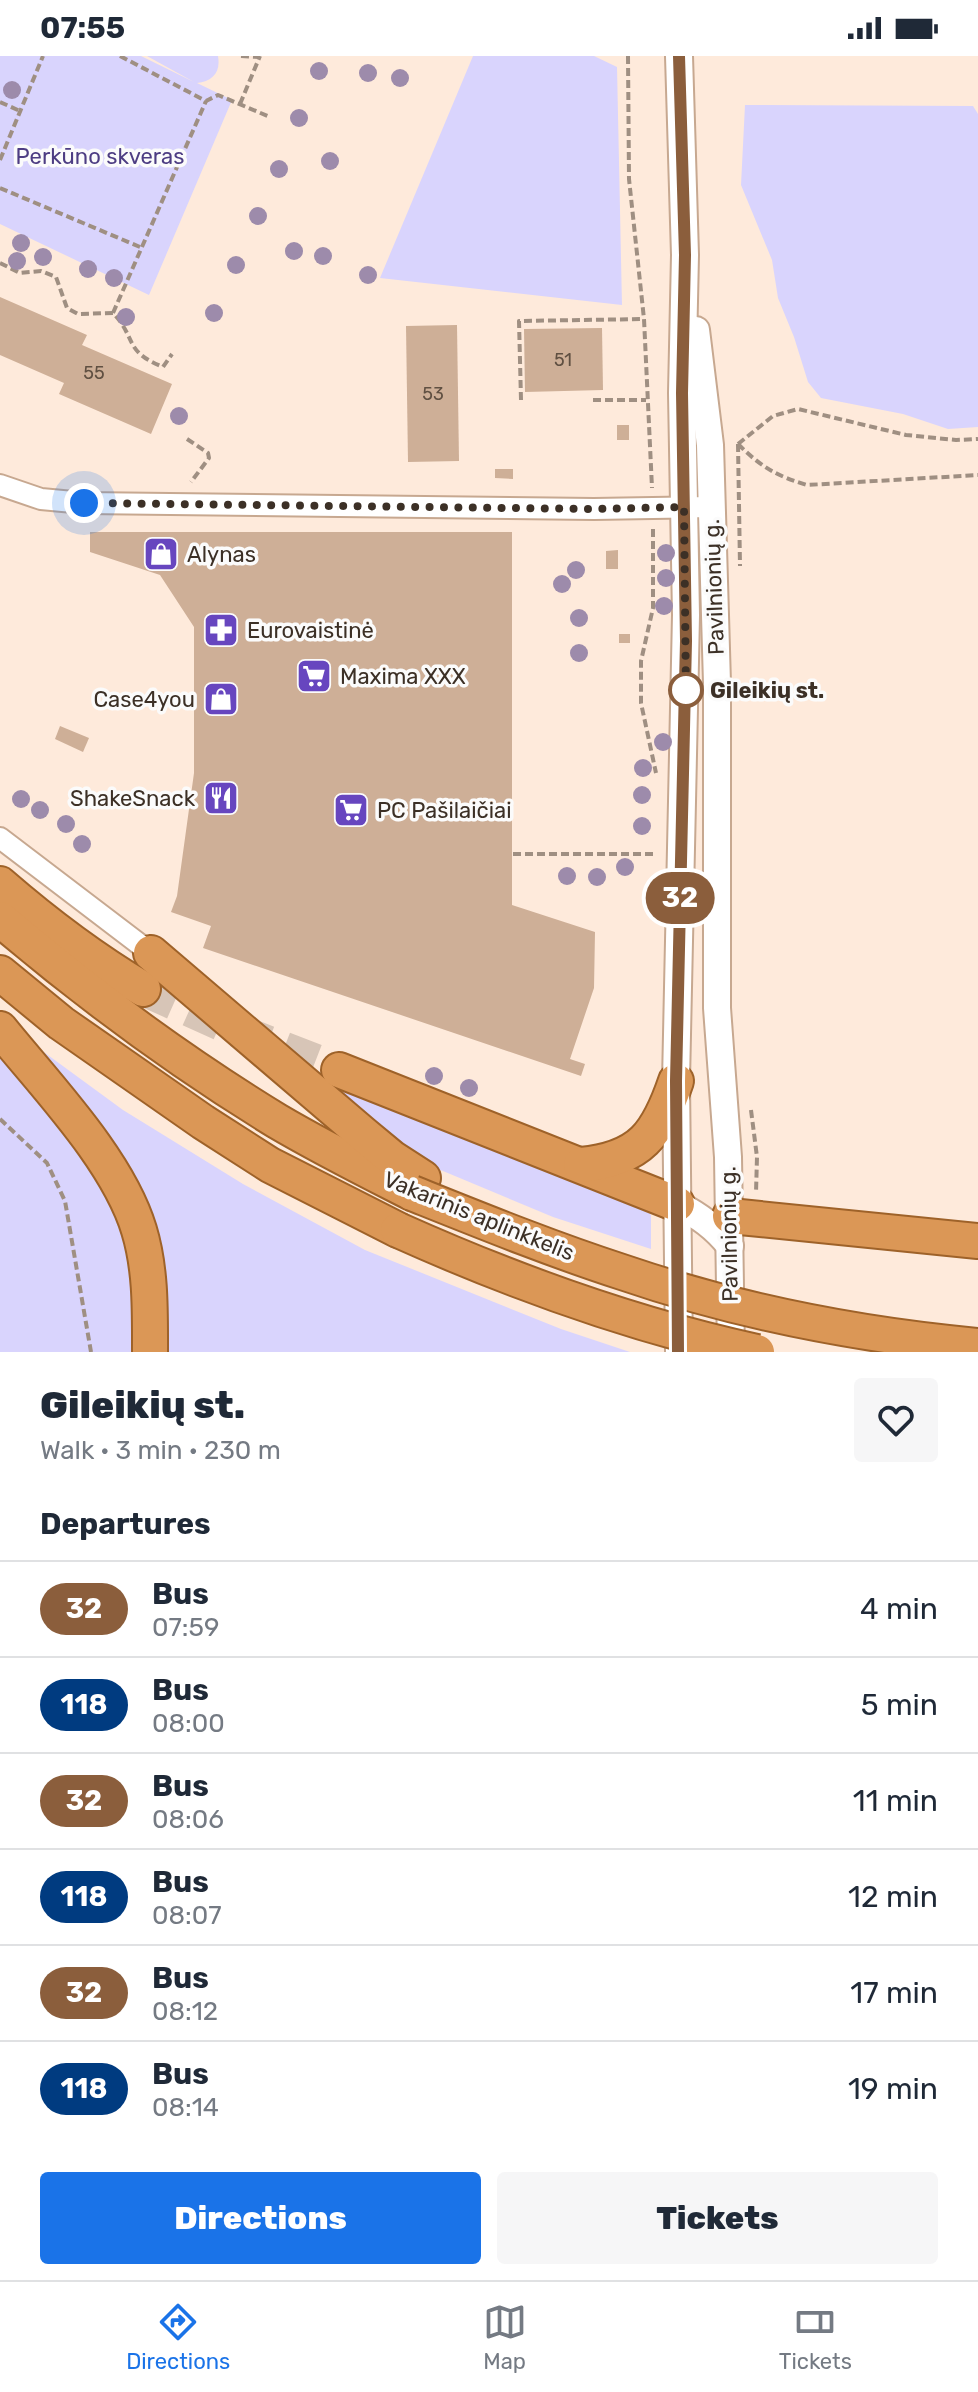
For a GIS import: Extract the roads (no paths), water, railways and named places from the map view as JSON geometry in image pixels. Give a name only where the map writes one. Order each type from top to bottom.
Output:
[{"type":"highway","points":[[0,884],[39,918],[99,962],[143,989]]},
{"type":"highway","name":"Vakarinis aplinkkelis","points":[[0,919],[114,1012],[279,1122],[417,1185],[501,1229],[624,1273],[768,1312],[898,1336],[978,1346]]},
{"type":"highway","points":[[151,953],[372,1142],[417,1185]]},
{"type":"highway","name":"Vakarinis aplinkkelis","points":[[0,973],[61,1023],[203,1122],[270,1165],[398,1230],[517,1281],[610,1313],[757,1352]]},
{"type":"highway","points":[[0,1029],[106,1163],[126,1199],[139,1230],[147,1268],[150,1352]]},
{"type":"highway","points":[[339,1070],[677,1204]]},
{"type":"highway","points":[[581,1165],[607,1162],[628,1153],[643,1141],[663,1118],[676,1081]]},
{"type":"highway","points":[[739,1227],[978,1241]]},
{"type":"street","name":"Pavilnionių g.","points":[[679,56],[685,255],[682,393],[686,695],[676,1081],[679,1352]]},
{"type":"street","name":"Pavilnionių g.","points":[[685,255],[707,402],[712,507],[717,683],[717,1008],[739,1227],[731,1352]]},
{"type":"street","points":[[0,485],[41,499],[84,503],[712,507]]},
{"type":"street","points":[[0,838],[151,953]]},
{"type":"street","points":[[677,1204],[739,1227]]},
{"type":"tunnel","points":[[143,989],[228,1027],[339,1070]]},
{"type":"place","name":"Alynas","points":[[161,554]]},
{"type":"place","name":"Eurovaistinė","points":[[221,630]]},
{"type":"place","name":"Maxima XXX","points":[[314,676]]},
{"type":"place","name":"Gileikių st.","points":[[686,690]]},
{"type":"place","name":"Case4you","points":[[221,699]]},
{"type":"place","name":"ShakeSnack","points":[[221,798]]},
{"type":"place","name":"PC Pašilaičiai","points":[[351,810]]},
{"type":"park label","name":"Perkūno skveras","points":[[100,156]]}]
